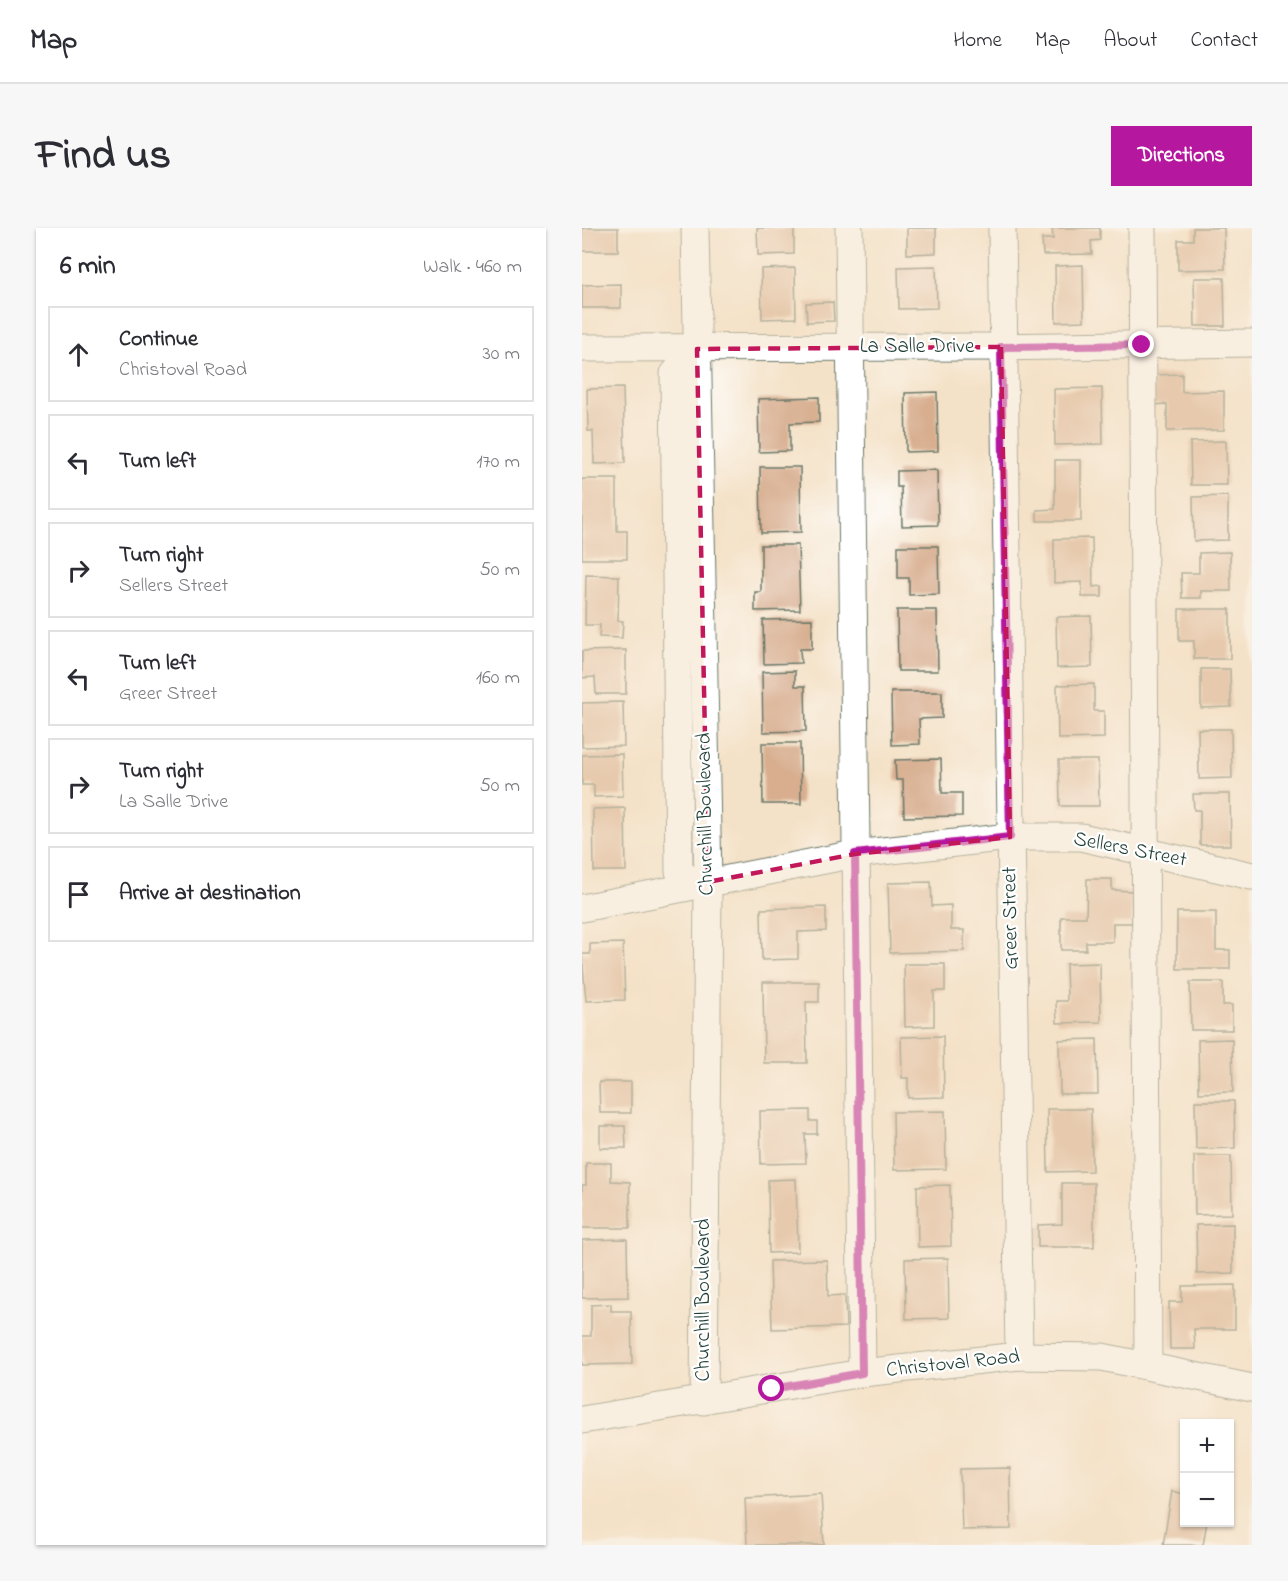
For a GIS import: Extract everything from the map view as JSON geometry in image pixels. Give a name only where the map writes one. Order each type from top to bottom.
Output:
[{"type":"street","name":"Churchill Boulevard","points":[[695,228],[704,1401]]},
{"type":"street","points":[[849,228],[862,1373]]},
{"type":"street","name":"Greer Street","points":[[1002,228],[1001,347],[1019,1356]]},
{"type":"street","points":[[1142,228],[1148,1366]]},
{"type":"street","name":"La Salle Drive","points":[[582,348],[1001,347],[1252,343]]},
{"type":"street","name":"Sellers Street","points":[[582,908],[855,854],[1010,837],[1081,837],[1252,876]]},
{"type":"street","name":"Christoval Road","points":[[582,1420],[862,1373],[1019,1356],[1102,1357],[1252,1388]]},
{"type":"highlighted area","points":[[1001,347],[1010,837],[855,854],[708,882],[697,349]]},
{"type":"building","points":[[582,228],[618,228],[618,251],[582,251]]},
{"type":"building","points":[[757,228],[794,228],[794,254],[758,255]]},
{"type":"building","points":[[907,228],[936,228],[936,253],[907,254]]},
{"type":"building","points":[[1052,228],[1100,228],[1100,240],[1091,241],[1092,254],[1043,255],[1042,239],[1053,239]]},
{"type":"building","points":[[1193,228],[1224,228],[1225,269],[1178,270],[1178,240],[1193,240]]},
{"type":"building","points":[[1083,265],[1084,321],[1056,322],[1055,266]]},
{"type":"building","points":[[936,266],[937,308],[899,309],[898,267]]},
{"type":"building","points":[[795,268],[796,318],[762,319],[761,269]]},
{"type":"building","points":[[1194,278],[1224,278],[1225,326],[1195,326]]},
{"type":"building","points":[[621,284],[621,308],[582,308],[582,285]]},
{"type":"building","points":[[833,302],[834,321],[807,322],[806,303]]},
{"type":"building","points":[[1182,374],[1182,392],[1224,391],[1224,430],[1167,431],[1167,404],[1153,405],[1153,375]]},
{"type":"building","points":[[623,388],[625,463],[594,464],[593,431],[588,431],[587,389]]},
{"type":"building","points":[[1102,388],[1103,444],[1055,445],[1054,389]]},
{"type":"building","points":[[937,392],[938,451],[906,452],[905,393]]},
{"type":"building","points":[[819,397],[819,422],[790,423],[790,451],[759,452],[758,399]]},
{"type":"building","points":[[1226,441],[1227,485],[1191,485],[1190,442]]},
{"type":"building","points":[[1055,460],[1081,460],[1081,521],[1037,521],[1037,510],[1055,509]]},
{"type":"building","points":[[760,467],[800,467],[801,532],[761,533]]},
{"type":"building","points":[[937,470],[938,525],[902,526],[901,487],[897,487],[897,471]]},
{"type":"building","points":[[582,479],[617,479],[617,531],[627,531],[627,559],[582,559]]},
{"type":"building","points":[[1228,496],[1228,540],[1194,541],[1193,497]]},
{"type":"building","points":[[1092,538],[1093,587],[1102,586],[1102,597],[1082,597],[1082,582],[1054,583],[1054,539]]},
{"type":"building","points":[[761,545],[798,545],[800,610],[755,611],[755,592],[761,592]]},
{"type":"building","points":[[898,546],[938,546],[939,594],[909,595],[909,578],[898,578]]},
{"type":"building","points":[[1230,552],[1231,591],[1201,591],[1201,598],[1182,598],[1181,573],[1199,573],[1199,553]]},
{"type":"building","points":[[586,575],[619,576],[618,621],[623,621],[622,638],[599,637],[600,625],[585,625]]},
{"type":"building","points":[[1179,609],[1230,609],[1230,659],[1194,659],[1194,641],[1179,641]]},
{"type":"building","points":[[897,610],[937,610],[938,671],[898,671]]},
{"type":"building","points":[[1091,616],[1092,667],[1057,668],[1056,617]]},
{"type":"building","points":[[812,619],[812,649],[800,649],[801,663],[764,664],[763,620]]},
{"type":"building","points":[[626,650],[626,694],[596,694],[595,677],[582,678],[582,651]]},
{"type":"building","points":[[1201,669],[1230,669],[1231,707],[1201,708]]},
{"type":"building","points":[[795,671],[795,686],[805,686],[806,731],[763,732],[762,672]]},
{"type":"building","points":[[1094,684],[1094,711],[1104,711],[1104,738],[1058,739],[1057,685]]},
{"type":"building","points":[[891,692],[942,692],[942,718],[919,719],[920,744],[892,745]]},
{"type":"building","points":[[623,702],[624,746],[582,747],[582,703]]},
{"type":"building","points":[[1198,729],[1231,729],[1232,778],[1199,779]]},
{"type":"building","points":[[762,743],[800,743],[801,804],[763,804]]},
{"type":"building","points":[[622,754],[623,796],[594,797],[594,785],[582,785],[582,755]]},
{"type":"building","points":[[941,759],[942,793],[962,793],[962,816],[904,817],[903,780],[896,780],[895,760]]},
{"type":"building","points":[[1059,760],[1098,760],[1099,806],[1060,806]]},
{"type":"building","points":[[1193,794],[1230,794],[1231,845],[1200,845],[1200,810],[1194,810]]},
{"type":"building","points":[[625,808],[626,871],[594,871],[593,809]]},
{"type":"building","points":[[1087,879],[1112,879],[1112,890],[1132,891],[1132,923],[1113,923],[1113,942],[1086,942],[1086,950],[1061,950],[1061,917],[1086,917]]},
{"type":"building","points":[[931,882],[932,906],[951,905],[951,930],[964,930],[964,951],[890,953],[888,883]]},
{"type":"building","points":[[826,907],[826,931],[798,932],[798,959],[762,960],[761,909]]},
{"type":"building","points":[[1177,912],[1216,912],[1216,950],[1230,950],[1230,969],[1177,969]]},
{"type":"building","points":[[623,943],[625,1000],[586,1001],[582,954],[590,954],[590,944]]},
{"type":"building","points":[[1100,963],[1101,1022],[1057,1023],[1056,1001],[1067,1001],[1066,964]]},
{"type":"building","points":[[904,964],[945,964],[945,991],[934,991],[934,1026],[905,1027]]},
{"type":"building","points":[[763,982],[819,982],[819,1002],[806,1002],[807,1063],[764,1063]]},
{"type":"building","points":[[1190,982],[1223,982],[1223,1005],[1232,1005],[1232,1030],[1191,1030]]},
{"type":"building","points":[[943,1036],[944,1097],[908,1098],[908,1078],[902,1078],[901,1037]]},
{"type":"building","points":[[1097,1039],[1098,1094],[1060,1094],[1059,1040]]},
{"type":"building","points":[[1232,1039],[1233,1092],[1199,1093],[1198,1040]]},
{"type":"building","points":[[599,1082],[631,1082],[631,1113],[600,1113]]},
{"type":"building","points":[[1195,1101],[1234,1101],[1235,1148],[1196,1149]]},
{"type":"building","points":[[1047,1109],[1091,1109],[1092,1171],[1048,1172]]},
{"type":"building","points":[[810,1110],[810,1121],[817,1121],[817,1134],[805,1134],[806,1163],[761,1164],[760,1111]]},
{"type":"building","points":[[945,1111],[946,1169],[894,1170],[893,1112]]},
{"type":"building","points":[[600,1126],[625,1126],[626,1148],[600,1148]]},
{"type":"building","points":[[1194,1156],[1231,1156],[1232,1214],[1195,1215]]},
{"type":"building","points":[[586,1163],[611,1163],[611,1181],[630,1182],[630,1228],[582,1228],[582,1185],[586,1185]]},
{"type":"building","points":[[796,1179],[798,1252],[769,1253],[768,1180]]},
{"type":"building","points":[[1062,1183],[1094,1183],[1094,1247],[1038,1247],[1038,1225],[1062,1224]]},
{"type":"building","points":[[950,1185],[951,1246],[918,1247],[917,1186]]},
{"type":"building","points":[[1233,1224],[1233,1273],[1197,1274],[1196,1225]]},
{"type":"building","points":[[627,1239],[628,1297],[582,1298],[582,1240]]},
{"type":"building","points":[[948,1258],[949,1318],[906,1319],[905,1259]]},
{"type":"building","points":[[827,1260],[828,1296],[845,1295],[846,1327],[772,1329],[770,1261]]},
{"type":"building","points":[[1235,1285],[1235,1329],[1194,1329],[1195,1349],[1170,1349],[1169,1302],[1182,1302],[1182,1286]]},
{"type":"building","points":[[611,1304],[611,1311],[631,1311],[632,1364],[582,1365],[582,1336],[591,1336],[591,1305]]},
{"type":"building","points":[[1010,1468],[1011,1529],[962,1530],[960,1469]]},
{"type":"building","points":[[1172,1491],[1180,1493],[1180,1527],[1206,1527],[1203,1545],[1163,1545]]},
{"type":"building","points":[[821,1494],[824,1545],[747,1545],[745,1498]]},
{"type":"route","points":[[772,1389],[862,1373],[855,854],[1010,837],[1001,347],[1142,345]]}]
